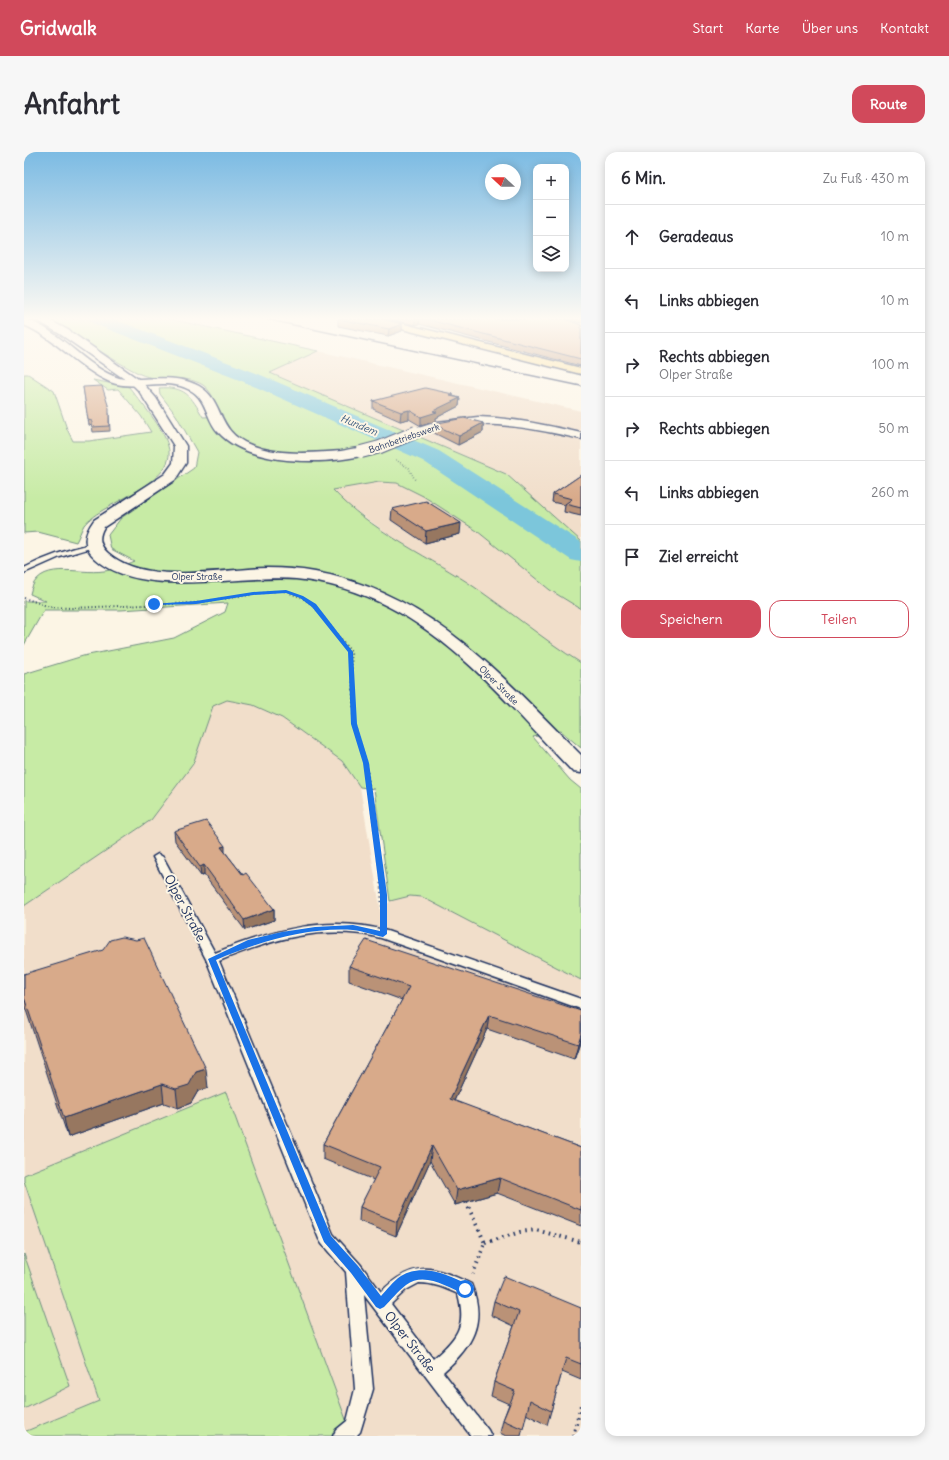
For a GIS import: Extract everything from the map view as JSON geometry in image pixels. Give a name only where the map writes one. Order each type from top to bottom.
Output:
[{"type":"main road","points":[[92,546],[92,534],[99,523],[162,484],[176,471],[181,461],[181,451],[178,440],[146,392],[131,379]]},
{"type":"main road","name":"Olper Straße","points":[[92,546],[106,561],[116,567],[139,574],[209,577],[266,573],[297,574],[338,581],[380,596],[418,617],[462,648],[581,767]]},
{"type":"street","name":"Bahnbetriebswerk","points":[[112,379],[115,381],[137,383],[177,383],[196,388],[210,404],[221,429],[237,442],[250,448],[294,456],[341,455],[361,452],[380,447],[416,432],[452,422],[489,420],[522,423],[581,436]]},
{"type":"lane","points":[[24,580],[29,574],[27,570],[57,554],[92,546]]},
{"type":"lane","name":"Olper Straße","points":[[158,857],[212,959],[327,1239],[354,1270],[433,1370],[482,1436]]},
{"type":"lane","points":[[212,959],[250,942],[315,930],[353,928],[383,934],[581,1004]]},
{"type":"lane","points":[[342,1436],[354,1426],[364,1389],[354,1270]]},
{"type":"lane","points":[[380,1304],[404,1280],[424,1274],[449,1281],[465,1289],[470,1304],[468,1333],[451,1354],[433,1370]]},
{"type":"path","points":[[24,598],[50,607],[71,608],[196,603],[278,591],[294,593],[314,606],[351,652],[354,724],[366,763],[383,895],[383,934]]},
{"type":"path","points":[[466,1202],[485,1243],[475,1271]]},
{"type":"path","points":[[485,1243],[520,1232],[536,1230],[581,1242]]},
{"type":"path","points":[[573,1436],[581,1406]]},
{"type":"shaded area","points":[[283,379],[440,379],[581,411],[581,541],[506,474]]},
{"type":"shaded area","points":[[379,482],[397,483],[423,496],[477,531],[550,590],[581,609],[581,663],[549,643],[468,583],[392,537],[344,502],[333,489]]},
{"type":"shaded area","points":[[227,700],[253,705],[282,718],[342,761],[360,787],[381,913],[390,901],[410,896],[422,897],[581,980],[581,1436],[352,1436],[226,1092],[24,1175],[24,906],[151,820],[193,764],[213,705]]},
{"type":"shaded area","points":[[24,1181],[99,1401],[24,1432]]},
{"type":"green space","points":[[24,379],[36,379],[54,391],[67,429],[73,441],[89,441],[151,432],[141,416],[118,389],[108,390],[93,380],[129,387],[157,423],[168,446],[168,459],[162,471],[137,491],[94,516],[84,525],[76,542],[38,532],[24,533]]},
{"type":"green space","points":[[177,379],[284,379],[506,474],[581,541],[581,609],[550,590],[477,531],[423,496],[397,483],[379,482],[333,490],[363,517],[380,529],[467,582],[581,663],[581,748],[561,731],[533,737],[570,780],[581,789],[581,980],[422,897],[410,896],[390,901],[374,789],[360,787],[342,761],[282,718],[253,705],[227,700],[213,706],[193,764],[151,820],[24,906],[24,674],[83,656],[174,638],[225,612],[228,603],[121,610],[44,610],[24,645],[24,601],[46,601],[30,594],[34,583],[41,576],[50,572],[60,570],[94,572],[119,567],[134,561],[111,549],[108,535],[121,518],[194,468],[197,452],[176,415],[160,394],[159,388],[175,389],[186,394],[195,403],[203,417],[223,416],[212,395],[203,385],[187,379]]},
{"type":"green space","points":[[226,1092],[352,1436],[24,1436],[24,1432],[99,1401],[24,1181],[24,1175]]},
{"type":"green space","points":[[24,1254],[70,1386],[24,1409]]},
{"type":"building","points":[[102,386],[109,408],[109,426],[92,427],[92,421],[88,420],[83,387]]},
{"type":"building","points":[[425,388],[453,394],[450,396],[460,398],[433,411],[437,412],[421,417],[409,410],[401,412],[373,401]]},
{"type":"building","points":[[464,418],[483,423],[459,436],[433,424]]},
{"type":"building","points":[[581,475],[581,508],[565,504],[572,499],[553,494]]},
{"type":"building","points":[[426,501],[461,523],[426,531],[392,509]]},
{"type":"building","points":[[206,821],[225,846],[221,847],[243,875],[246,873],[274,909],[244,920],[204,865],[200,867],[174,831]]},
{"type":"building","points":[[122,937],[136,940],[144,938],[206,1069],[196,1072],[189,1085],[176,1089],[162,1084],[64,1118],[24,997],[24,974],[103,950],[110,940]]},
{"type":"building","points":[[366,940],[581,1011],[581,1034],[578,1044],[489,1015],[450,1099],[581,1148],[581,1210],[500,1178],[457,1190],[432,1146],[397,1222],[360,1207],[380,1167],[323,1144],[409,987],[349,966]]},
{"type":"building","points":[[504,1276],[581,1308],[581,1364],[566,1358],[551,1411],[530,1400],[523,1429],[503,1420],[515,1391],[494,1382],[519,1312],[494,1301]]},
{"type":"waterway","name":"Hundem","points":[[253,379],[431,456],[581,554]]},
{"type":"railway","points":[[548,379],[581,386]]},
{"type":"route","points":[[154,604],[196,603],[253,594],[286,591],[294,593],[314,606],[351,652],[351,688],[354,724],[366,763],[375,828],[383,895],[383,934],[353,928],[315,930],[250,942],[212,959],[266,1094],[327,1239],[354,1270],[380,1304],[404,1280],[424,1274],[449,1281],[465,1289]]}]
